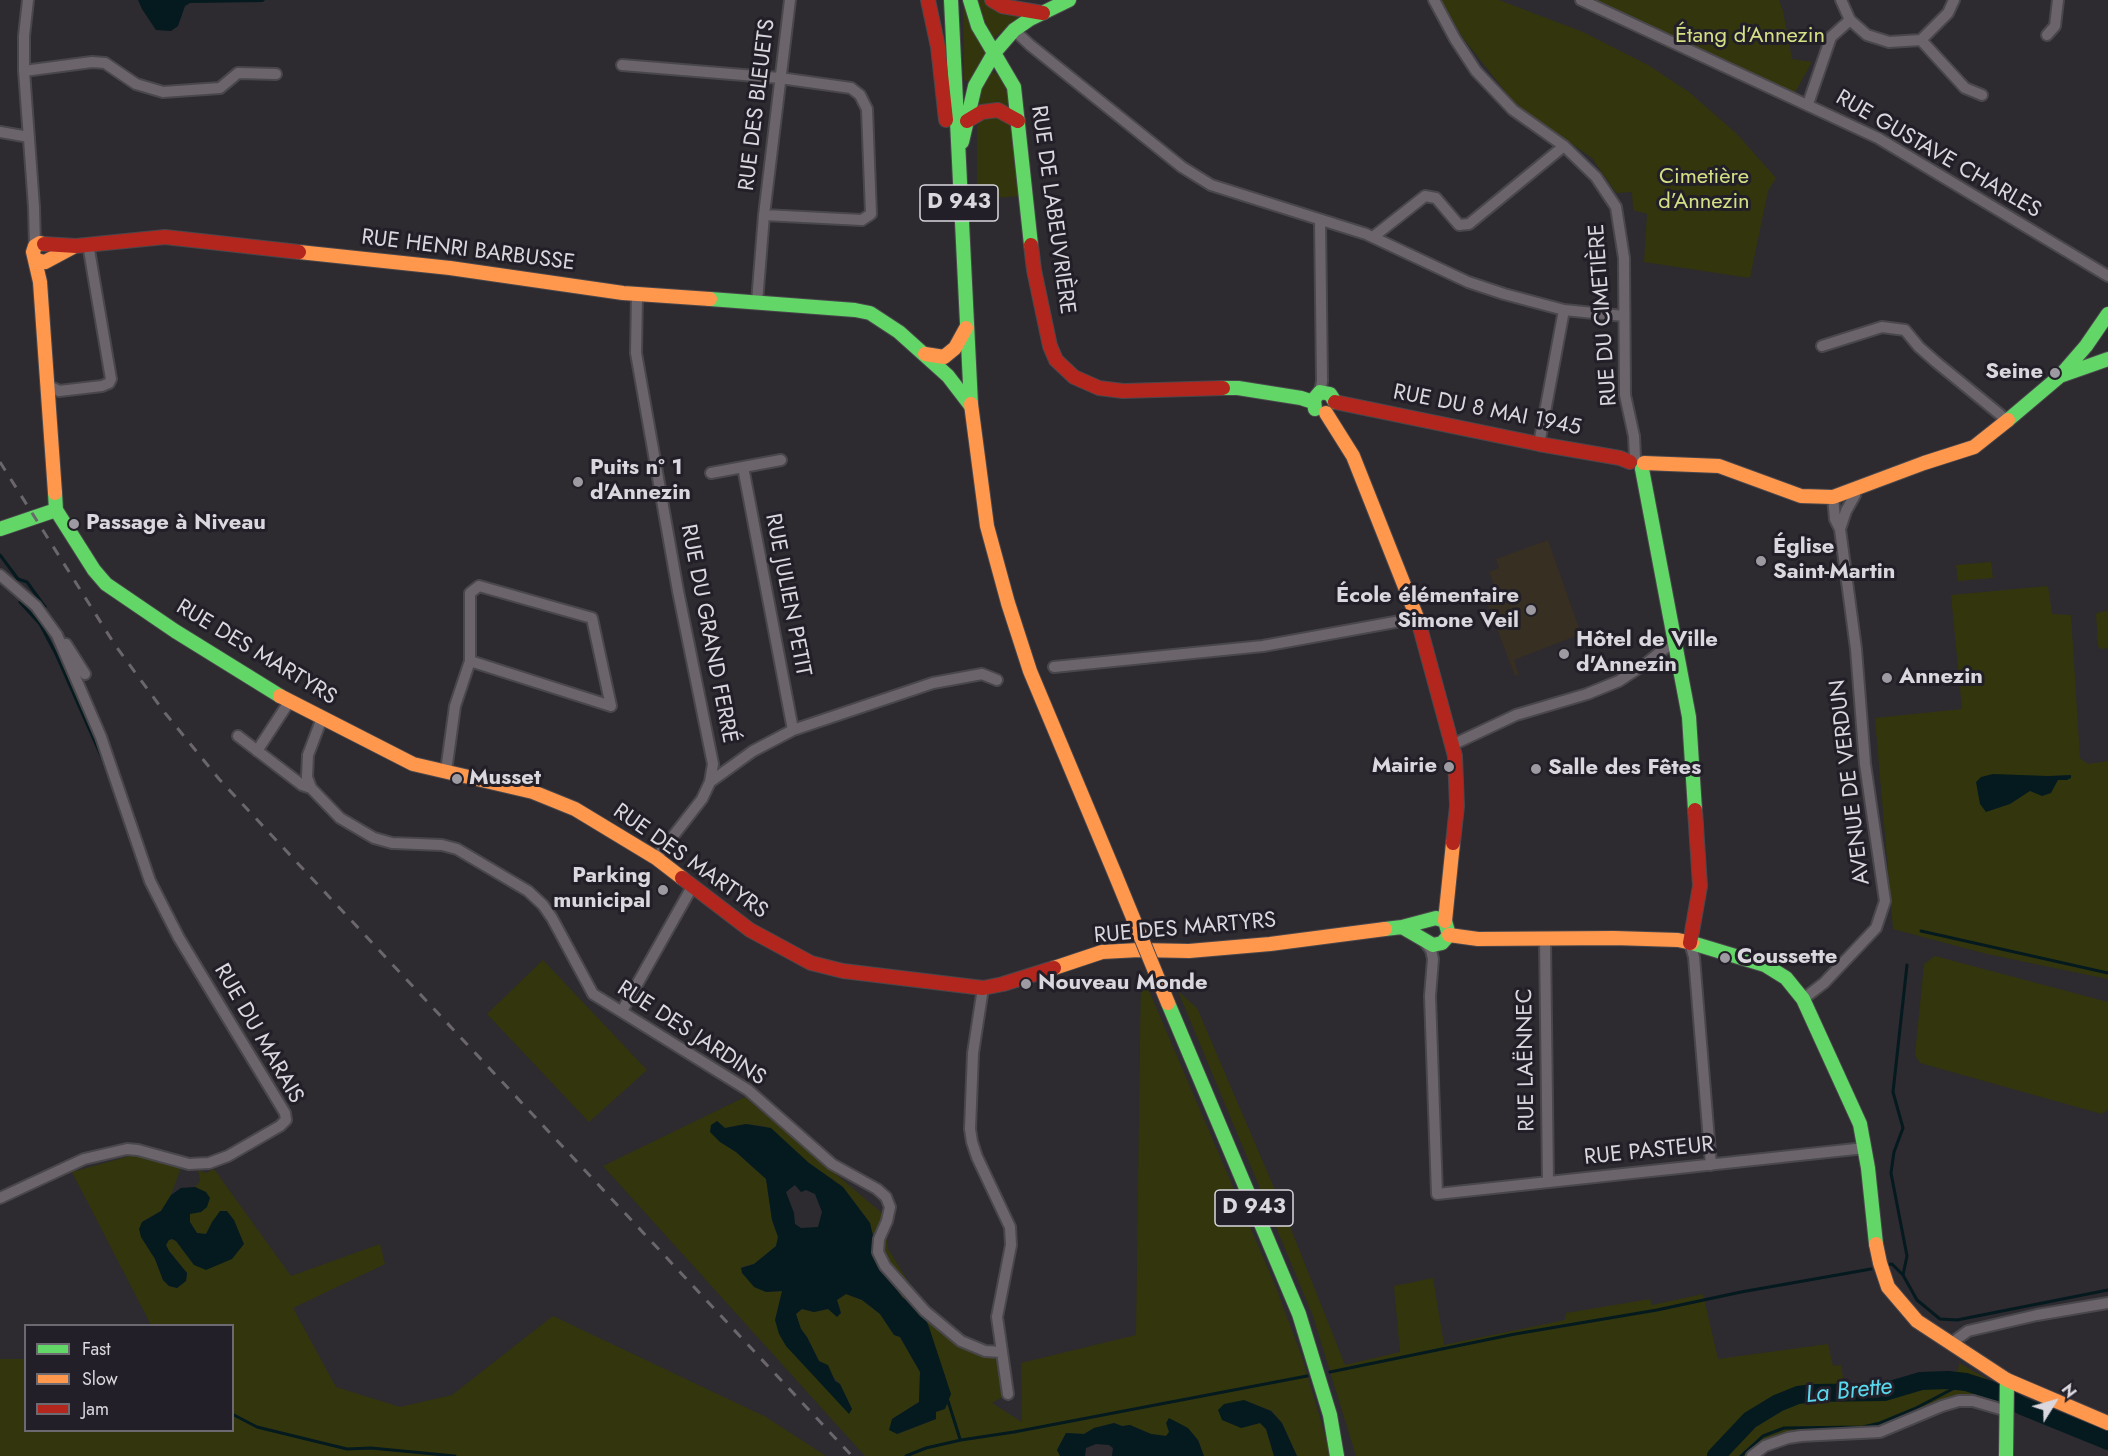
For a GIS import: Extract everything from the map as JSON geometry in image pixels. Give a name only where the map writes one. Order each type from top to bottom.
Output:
[{"type":"street","points":[[28,0],[24,36],[24,71],[35,220],[44,252],[40,282],[47,385],[59,391],[102,386],[109,383],[111,379],[82,245]]},
{"type":"street","name":"RUE DES BLEUETS","points":[[757,302],[764,214],[790,0]]},
{"type":"street","points":[[928,0],[938,47],[949,147],[958,160]]},
{"type":"street","name":"D 943","points":[[951,0],[971,406],[987,526],[1030,671],[1299,1314],[1329,1416],[1337,1456]]},
{"type":"street","name":"RUE DE LABEUVRIÈRE","points":[[970,0],[978,26],[1014,87],[1034,270],[1050,346],[1056,360],[1074,377],[1099,388],[1123,391],[1238,388],[1301,398],[1317,397]]},
{"type":"street","points":[[992,0],[1002,6],[1042,13]]},
{"type":"street","points":[[958,160],[975,86],[994,53],[1014,30],[1069,0]]},
{"type":"street","name":"RUE DU CIMETIÈRE","points":[[1434,0],[1476,71],[1513,110],[1564,146],[1596,177],[1616,207],[1623,245],[1625,395],[1638,463]]},
{"type":"street","name":"RUE GUSTAVE CHARLES","points":[[1581,0],[1878,138],[2108,276]]},
{"type":"street","points":[[1841,0],[1850,20],[1867,35],[1889,42],[1920,40],[1948,13],[1954,0]]},
{"type":"street","points":[[2047,35],[2055,26],[2058,0]]},
{"type":"street","points":[[1808,105],[1830,37],[1850,20]]},
{"type":"street","points":[[1014,30],[1182,167],[1211,185],[1373,237],[1468,282],[1564,310],[1624,316]]},
{"type":"street","points":[[1920,40],[1965,88],[1982,95]]},
{"type":"street","points":[[24,71],[92,62],[105,63],[136,84],[163,92],[220,88],[238,73],[276,74]]},
{"type":"street","points":[[622,65],[780,78],[851,88],[860,95],[867,109],[871,214],[862,220],[764,214]]},
{"type":"street","points":[[967,122],[982,112],[998,110],[1018,121]]},
{"type":"street","points":[[0,132],[29,137]]},
{"type":"street","points":[[1373,237],[1425,196],[1436,198],[1459,225],[1469,224],[1564,146]]},
{"type":"street","points":[[1320,220],[1322,381],[1316,409],[1330,408],[1353,456],[1417,618],[1457,768],[1457,806],[1446,896],[1445,933],[1433,959]]},
{"type":"street","name":"RUE HENRI BARBUSSE","points":[[44,252],[82,245],[165,237],[450,268],[637,294],[855,310],[870,313],[880,319],[925,354],[956,384],[971,406]]},
{"type":"street","name":"RUE DU GRAND FERRÉ","points":[[637,294],[636,353],[678,591],[713,764],[710,782],[702,799],[656,858]]},
{"type":"street","points":[[1539,444],[1564,310]]},
{"type":"street","points":[[1843,493],[1974,447],[2060,376],[2086,346],[2108,314]]},
{"type":"street","points":[[1822,346],[1882,327],[1905,330],[1935,362],[2008,421]]},
{"type":"street","points":[[925,354],[944,357],[955,348],[966,328]]},
{"type":"street","points":[[2060,376],[2108,359]]},
{"type":"street","name":"RUE DES MARTYRS","points":[[47,385],[56,510],[93,570],[106,584],[289,702],[413,764],[532,792],[575,809],[656,858],[750,930],[821,967],[890,978],[983,988],[1014,981],[1102,952],[1189,951],[1248,946],[1402,927],[1428,920]]},
{"type":"street","name":"RUE DU 8 MAI 1945","points":[[1330,408],[1638,463],[1719,466],[1801,496],[1843,493]]},
{"type":"street","points":[[711,473],[781,460]]},
{"type":"street","points":[[1638,463],[1647,490],[1689,717],[1700,886],[1690,943],[1694,957],[1711,1165]]},
{"type":"street","name":"RUE JULIEN PETIT","points":[[743,467],[793,730]]},
{"type":"street","name":"AVENUE DE VERDUN","points":[[1803,999],[1824,982],[1876,928],[1885,902],[1865,764],[1856,648],[1840,530],[1835,519],[1843,493],[1855,495],[1846,511],[1840,530]]},
{"type":"street","points":[[0,529],[56,510]]},
{"type":"street","points":[[0,574],[36,606],[73,653],[85,674]]},
{"type":"street","points":[[446,771],[455,706],[470,661],[470,593],[479,586],[592,618],[611,706],[470,661]]},
{"type":"street","points":[[1054,667],[1263,646],[1417,618]]},
{"type":"street","name":"RUE DU MARAIS","points":[[0,1198],[84,1159],[127,1149],[189,1164],[209,1163],[228,1156],[280,1126],[286,1120],[285,1113],[169,918],[150,881],[90,709],[52,628]]},
{"type":"street","points":[[1452,745],[1516,715],[1587,694],[1619,681],[1674,641]]},
{"type":"street","points":[[710,782],[753,751],[793,730],[933,683],[982,674],[997,680]]},
{"type":"street","points":[[257,751],[289,702]]},
{"type":"street","points":[[311,788],[306,766],[308,754],[322,718]]},
{"type":"street","name":"RUE DES JARDINS","points":[[238,736],[302,785],[311,788],[340,818],[374,838],[392,843],[442,845],[456,849],[528,891],[543,905],[552,918],[593,994],[748,1090],[832,1164],[877,1189],[886,1197],[890,1207],[879,1239],[878,1251],[885,1266],[925,1311],[961,1341],[985,1351],[1001,1353]]},
{"type":"street","points":[[622,1011],[692,887]]},
{"type":"street","points":[[1433,959],[1421,929],[1440,908],[1446,896]]},
{"type":"street","points":[[1428,920],[1441,918],[1445,933]]},
{"type":"street","points":[[1402,927],[1433,945],[1445,933]]},
{"type":"street","points":[[1445,933],[1478,939],[1678,940],[1765,966],[1786,978],[1803,999],[1855,1112],[1865,1148],[1875,1236],[1887,1287],[1917,1321],[2007,1383],[2108,1423]]},
{"type":"street","name":"RUE LAËNNEC","points":[[1545,938],[1548,1182]]},
{"type":"street","name":"RUE PASTEUR","points":[[1433,959],[1430,996],[1437,1194],[1865,1148]]},
{"type":"street","points":[[983,988],[973,1053],[970,1129],[977,1157],[1010,1227],[1011,1245],[997,1317],[1008,1394]]},
{"type":"street","points":[[1954,1346],[1957,1339],[1968,1331],[2037,1315],[2108,1303]]},
{"type":"street","points":[[2006,1456],[2007,1383]]},
{"type":"street","points":[[1752,1456],[1765,1446],[1788,1438],[1880,1432],[1959,1401],[1973,1401],[2007,1409]]},
{"type":"street","name":"D 943","points":[[1329,1416],[1345,1456]]},
{"type":"shaded area","name":"École élémentaire Simone Veil","points":[[1548,540],[1581,634],[1514,660],[1519,675],[1515,676],[1488,605],[1500,600],[1489,572],[1499,568],[1496,559]]},
{"type":"green space","points":[[963,0],[988,53],[972,83],[964,80]]},
{"type":"green space","points":[[973,0],[983,0],[993,6],[1025,15],[990,42]]},
{"type":"green space","name":"Cimetière d’Annezin","points":[[1441,0],[1499,0],[1583,32],[1648,65],[1689,92],[1737,134],[1776,178],[1768,191],[1750,278],[1644,262],[1647,214],[1633,210],[1632,192],[1616,193],[1592,158],[1534,118],[1511,99],[1463,38]]},
{"type":"green space","name":"Étang d’Annezin","points":[[1587,0],[1779,0],[1792,59],[1812,62],[1792,98]]},
{"type":"green space","points":[[991,71],[998,75],[1009,91],[1012,114],[973,112],[976,89]]},
{"type":"green space","points":[[985,115],[1008,120],[1014,133],[1022,196],[977,199],[977,126]]},
{"type":"green space","points":[[1991,562],[1993,578],[1958,581],[1956,565]]},
{"type":"green space","points":[[2048,586],[2052,614],[2071,615],[2080,758],[2088,764],[2108,761],[2108,979],[1987,954],[1893,929],[1875,718],[1962,709],[1951,595]]},
{"type":"green space","points":[[2108,611],[2108,648],[2101,649],[2098,646],[2096,614]]},
{"type":"green space","points":[[1935,956],[2108,1002],[2108,1109],[2102,1114],[1920,1063],[1915,1055],[1924,964]]},
{"type":"green space","points":[[543,960],[647,1070],[589,1122],[487,1014]]},
{"type":"green space","points":[[1141,972],[1275,1285],[1302,1357],[1331,1456],[1297,1456],[1282,1423],[1272,1411],[1243,1400],[1241,1428],[1260,1423],[1266,1429],[1274,1456],[1204,1456],[1198,1440],[1169,1433],[1166,1436],[1151,1434],[1130,1425],[1122,1426],[1114,1423],[1094,1428],[1084,1434],[1066,1433],[1057,1450],[1060,1456],[865,1456],[603,1166],[745,1097],[883,1214],[888,1249],[908,1281],[938,1318],[942,1335],[948,1330],[1002,1362],[1008,1394],[992,1403],[1022,1422],[1021,1363],[1136,1335]],"holes":[[[717,1121],[725,1128],[746,1124],[764,1126],[843,1187],[870,1223],[880,1266],[902,1297],[923,1313],[936,1419],[898,1434],[892,1419],[919,1402],[920,1372],[900,1337],[894,1335],[880,1314],[862,1300],[846,1294],[837,1300],[841,1313],[828,1309],[814,1312],[802,1309],[796,1314],[801,1329],[819,1361],[840,1384],[852,1409],[849,1413],[786,1346],[783,1291],[766,1292],[741,1267],[754,1264],[776,1247],[778,1237],[772,1220],[766,1179],[736,1152],[720,1142]]]},
{"type":"green space","points":[[1178,991],[1197,1008],[1279,1199],[1345,1365],[1400,1352],[1394,1286],[1433,1278],[1444,1345],[1565,1320],[1566,1313],[1650,1299],[1652,1305],[1703,1294],[1718,1359],[1828,1344],[1833,1366],[1841,1365],[1845,1390],[1895,1387],[1928,1378],[1929,1380],[1939,1377],[1939,1374],[1958,1371],[1959,1363],[1996,1384],[1992,1400],[1974,1394],[1952,1397],[1880,1430],[1801,1432],[1748,1456],[1356,1456],[1313,1316]]},
{"type":"green space","points":[[130,1156],[181,1168],[171,1195],[161,1211],[142,1222],[141,1237],[155,1259],[163,1280],[169,1286],[177,1288],[186,1281],[187,1273],[169,1251],[166,1245],[168,1240],[176,1241],[194,1265],[212,1222],[206,1234],[197,1233],[190,1222],[190,1214],[206,1192],[195,1187],[200,1181],[198,1170],[206,1173],[214,1169],[291,1276],[380,1244],[385,1264],[293,1308],[336,1387],[400,1407],[452,1395],[553,1316],[766,1417],[826,1456],[0,1456],[0,1359],[24,1359],[24,1432],[234,1432],[234,1324],[150,1324],[72,1172]]},
{"type":"water","points":[[138,0],[265,0],[263,2],[190,3],[185,6],[178,26],[171,31],[156,30]]},
{"type":"water","points":[[1993,774],[2071,775],[2071,778],[2058,780],[2051,793],[2042,796],[2030,791],[2010,804],[1986,812],[1980,804],[1976,782],[1981,777]]},
{"type":"water","points":[[717,1121],[725,1128],[746,1124],[771,1128],[809,1163],[843,1187],[870,1223],[880,1266],[902,1297],[923,1313],[929,1327],[951,1394],[945,1409],[936,1412],[936,1419],[897,1434],[889,1430],[892,1419],[919,1402],[920,1372],[900,1337],[894,1335],[880,1314],[862,1300],[846,1294],[837,1300],[841,1313],[837,1317],[828,1309],[814,1312],[802,1309],[796,1314],[801,1329],[819,1361],[828,1365],[835,1381],[840,1384],[852,1409],[849,1414],[786,1346],[775,1320],[782,1291],[766,1292],[754,1287],[742,1273],[741,1268],[754,1264],[776,1246],[778,1237],[772,1220],[766,1179],[736,1152],[720,1142],[710,1132],[711,1125]],"holes":[[[795,1185],[801,1192],[806,1190],[815,1194],[822,1212],[818,1227],[801,1228],[795,1224],[794,1213],[786,1192]]]},
{"type":"water","points":[[195,1187],[206,1192],[210,1198],[207,1207],[201,1212],[190,1214],[190,1222],[197,1233],[206,1234],[220,1211],[227,1211],[234,1220],[244,1244],[232,1259],[206,1270],[194,1265],[176,1241],[169,1240],[166,1245],[169,1251],[187,1273],[186,1281],[177,1288],[169,1286],[163,1280],[139,1229],[142,1222],[161,1211],[171,1195],[181,1188]]},
{"type":"water","points":[[1244,1400],[1271,1411],[1282,1423],[1297,1456],[1274,1456],[1266,1429],[1260,1423],[1241,1428],[1222,1420],[1218,1410],[1224,1404]]},
{"type":"water","points":[[1169,1418],[1188,1428],[1198,1440],[1204,1456],[1112,1456],[1113,1448],[1109,1445],[1096,1444],[1086,1448],[1085,1456],[1060,1456],[1057,1450],[1066,1433],[1084,1434],[1094,1428],[1114,1423],[1122,1426],[1130,1425],[1151,1434],[1166,1436],[1169,1432],[1166,1423]]},
{"type":"waterway","points":[[0,555],[18,579],[27,582],[45,607]]},
{"type":"waterway","points":[[20,602],[40,624],[56,654],[111,782]]},
{"type":"waterway","points":[[1921,931],[2108,973]]},
{"type":"waterway","points":[[1903,1275],[1907,1256],[1891,1173],[1894,1152],[1903,1128],[1893,1092],[1907,965]]},
{"type":"waterway","points":[[1886,1265],[1892,1264],[1903,1275],[1917,1300],[1940,1319],[1957,1320],[2108,1290]]},
{"type":"waterway","points":[[1330,1372],[1515,1334],[1657,1310],[1741,1292],[1871,1269]]},
{"type":"waterway","points":[[906,1456],[926,1448],[961,1440],[1307,1376]]},
{"type":"waterway","name":"La Brette","points":[[1716,1456],[1750,1420],[1778,1403],[1798,1395],[1884,1392],[1921,1381],[1966,1382],[1997,1392],[2022,1406],[2108,1441]]},
{"type":"waterway","points":[[1741,1456],[1763,1436],[1784,1428],[1863,1427],[1880,1423],[1914,1409],[1966,1382]]},
{"type":"waterway","points":[[948,1401],[960,1439]]},
{"type":"waterway","name":"La Brette","points":[[234,1415],[257,1427],[347,1449],[371,1448],[455,1456]]},
{"type":"railway","points":[[0,462],[115,645],[165,713],[219,779],[852,1456]]},
{"type":"traffic: fast","points":[[951,0],[971,404]]},
{"type":"traffic: fast","points":[[962,142],[975,86],[994,53],[978,26],[970,0]]},
{"type":"traffic: fast","points":[[1031,245],[1014,87],[994,53],[1014,30],[1030,19],[1069,0]]},
{"type":"traffic: fast","points":[[710,299],[870,313],[899,332],[948,376],[971,406]]},
{"type":"traffic: fast","points":[[2008,420],[2060,376],[2086,346],[2108,314]]},
{"type":"traffic: fast","points":[[2060,376],[2108,359]]},
{"type":"traffic: fast","points":[[1223,388],[1238,388],[1313,402]]},
{"type":"traffic: fast","points":[[1315,409],[1314,399],[1320,392],[1330,394],[1335,402]]},
{"type":"traffic: fast","points":[[1642,469],[1689,717],[1695,810]]},
{"type":"traffic: fast","points":[[55,493],[56,510],[94,570],[106,584],[175,631],[280,696]]},
{"type":"traffic: fast","points":[[0,529],[56,510]]},
{"type":"traffic: fast","points":[[1385,929],[1436,918],[1445,921],[1449,935],[1442,943],[1433,945],[1402,927]]},
{"type":"traffic: fast","points":[[1692,943],[1765,965],[1786,978],[1803,999],[1860,1124],[1868,1168],[1876,1244]]},
{"type":"traffic: fast","points":[[1168,1003],[1299,1314],[1330,1415],[1337,1456]]},
{"type":"traffic: fast","points":[[2006,1456],[2007,1380]]},
{"type":"traffic: slow","points":[[44,244],[40,243],[35,246],[33,252],[40,282],[55,493]]},
{"type":"traffic: slow","points":[[36,260],[45,262],[73,247]]},
{"type":"traffic: slow","points":[[299,252],[450,268],[623,293],[710,299]]},
{"type":"traffic: slow","points":[[925,354],[944,357],[955,348],[966,328]]},
{"type":"traffic: slow","points":[[971,404],[987,526],[1008,603],[1030,671],[1115,874]]},
{"type":"traffic: slow","points":[[1326,413],[1353,456],[1418,620]]},
{"type":"traffic: slow","points":[[1644,463],[1719,466],[1801,496],[1833,497],[1974,447],[2008,420]]},
{"type":"traffic: slow","points":[[280,696],[413,764],[533,792],[575,809],[656,858],[682,878]]},
{"type":"traffic: slow","points":[[1445,921],[1453,843]]},
{"type":"traffic: slow","points":[[1115,874],[1168,1003]]},
{"type":"traffic: slow","points":[[1054,968],[1102,952],[1189,951],[1270,944],[1385,929]]},
{"type":"traffic: slow","points":[[1449,935],[1478,939],[1614,938],[1678,940],[1692,943]]},
{"type":"traffic: slow","points":[[1876,1244],[1888,1287],[1917,1321],[2007,1380],[2108,1423]]},
{"type":"traffic: jam","points":[[928,0],[938,47],[946,120]]},
{"type":"traffic: jam","points":[[992,0],[1002,6],[1043,13]]},
{"type":"traffic: jam","points":[[967,121],[982,112],[998,110],[1018,121]]},
{"type":"traffic: jam","points":[[44,244],[76,246],[165,237],[299,252]]},
{"type":"traffic: jam","points":[[1031,245],[1050,346],[1056,360],[1074,377],[1099,388],[1123,391],[1223,388]]},
{"type":"traffic: jam","points":[[1335,402],[1539,444],[1620,458],[1630,462]]},
{"type":"traffic: jam","points":[[1418,620],[1455,756],[1457,806],[1453,843]]},
{"type":"traffic: jam","points":[[1690,943],[1700,886],[1695,810]]},
{"type":"traffic: jam","points":[[682,878],[750,930],[811,963],[843,971],[983,988],[1054,968]]},
{"type":"place","name":"Seine","points":[[2055,373]]},
{"type":"place","name":"Puits n° 1 d'Annezin","points":[[578,482]]},
{"type":"place","name":"Passage à Niveau","points":[[74,524]]},
{"type":"place","name":"Église Saint-Martin","points":[[1761,561]]},
{"type":"place","name":"École élémentaire Simone Veil","points":[[1531,610]]},
{"type":"place","name":"Hôtel de Ville d'Annezin","points":[[1564,654]]},
{"type":"place","name":"Annezin","points":[[1887,678]]},
{"type":"place","name":"Mairie","points":[[1449,767]]},
{"type":"place","name":"Salle des Fêtes","points":[[1536,769]]},
{"type":"place","name":"Musset","points":[[457,779]]},
{"type":"place","name":"Parking municipal","points":[[663,890]]},
{"type":"place","name":"Coussette","points":[[1725,958]]},
{"type":"place","name":"Nouveau Monde","points":[[1026,984]]}]
